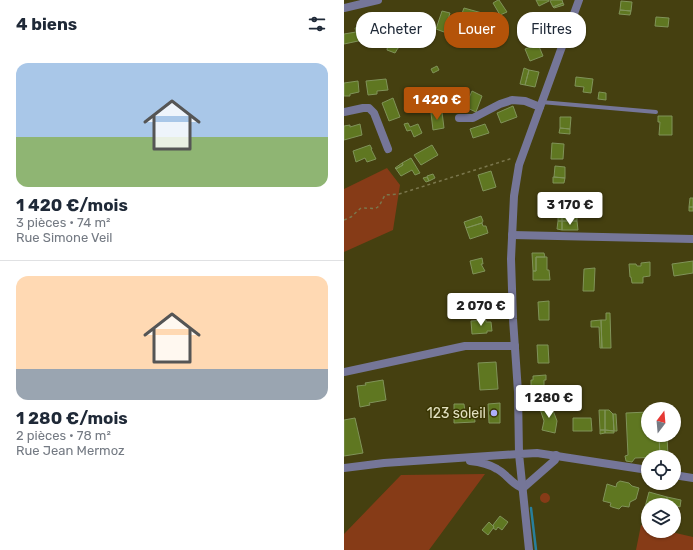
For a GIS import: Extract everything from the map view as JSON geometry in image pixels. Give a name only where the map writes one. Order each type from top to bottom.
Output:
[{"type":"street","points":[[344,8],[378,0]]},
{"type":"street","points":[[529,550],[519,454],[518,392],[512,282],[514,196],[519,165],[579,0]]},
{"type":"street","points":[[459,118],[473,118],[500,104],[512,100],[541,104]]},
{"type":"street","points":[[344,112],[369,108],[374,113],[388,149]]},
{"type":"street","points":[[512,235],[693,239]]},
{"type":"street","points":[[344,372],[465,346],[515,346]]},
{"type":"street","points":[[344,468],[384,463],[537,453],[641,469]]},
{"type":"street","points":[[523,488],[555,460],[556,455]]},
{"type":"street","points":[[457,459],[483,463],[498,470],[517,486],[523,488]]},
{"type":"street","points":[[681,476],[693,478]]},
{"type":"lane","points":[[541,104],[656,112]]},
{"type":"path","points":[[344,220],[351,217],[361,208],[374,209],[378,207],[386,194],[399,194],[523,155]]},
{"type":"shaded area","points":[[387,168],[400,185],[393,230],[344,252],[344,189]]},
{"type":"shaded area","points":[[485,474],[429,550],[344,550],[344,534],[401,475]]},
{"type":"shaded area","points":[[543,493],[547,493],[550,498],[547,503],[543,503],[540,500],[540,496]]},
{"type":"shaded area","points":[[641,525],[641,538],[681,538],[681,534],[693,537],[693,550],[636,550]]},
{"type":"building","points":[[499,0],[507,12],[498,12],[493,3]]},
{"type":"building","points":[[536,0],[549,0],[549,1],[539,6]]},
{"type":"building","points":[[562,0],[563,3],[553,7],[550,1]]},
{"type":"building","points":[[621,1],[632,2],[631,11],[620,10]]},
{"type":"building","points":[[563,3],[564,5],[553,7]]},
{"type":"building","points":[[464,8],[478,12],[462,12]]},
{"type":"building","points":[[620,10],[631,11],[630,15],[619,14]]},
{"type":"building","points":[[442,11],[446,12],[444,12],[444,32],[436,29]]},
{"type":"building","points":[[656,17],[669,18],[668,27],[655,26]]},
{"type":"building","points":[[356,32],[356,41],[344,44],[344,34]]},
{"type":"building","points":[[387,48],[398,48],[395,53],[387,50]]},
{"type":"building","points":[[540,48],[543,56],[530,61],[525,49]]},
{"type":"building","points":[[437,66],[439,70],[433,73],[431,69]]},
{"type":"building","points":[[524,68],[529,70],[525,85],[520,84]]},
{"type":"building","points":[[529,70],[539,72],[535,87],[525,85]]},
{"type":"building","points":[[576,77],[593,79],[591,93],[583,92],[584,87],[575,86]]},
{"type":"building","points":[[386,79],[388,90],[377,91],[377,94],[368,95],[366,81]]},
{"type":"building","points":[[358,81],[359,92],[350,94],[350,96],[344,96],[344,83]]},
{"type":"building","points":[[472,91],[482,96],[476,112],[465,107]]},
{"type":"building","points":[[599,92],[606,93],[606,100],[598,99]]},
{"type":"building","points":[[393,98],[400,117],[389,121],[382,103]]},
{"type":"building","points":[[513,106],[517,117],[501,123],[497,113]]},
{"type":"building","points":[[442,112],[444,128],[433,130],[431,113]]},
{"type":"building","points":[[658,116],[672,116],[672,135],[659,135],[660,122],[658,122]]},
{"type":"building","points":[[560,117],[571,117],[570,129],[560,128]]},
{"type":"building","points":[[408,123],[410,127],[418,124],[422,133],[414,137],[411,130],[407,131],[404,124]]},
{"type":"building","points":[[360,124],[362,135],[344,140],[344,126],[350,125],[350,127]]},
{"type":"building","points":[[485,124],[489,133],[473,138],[470,129]]},
{"type":"building","points":[[560,128],[570,129],[570,134],[559,133]]},
{"type":"building","points":[[552,143],[564,144],[563,159],[551,159]]},
{"type":"building","points":[[370,145],[376,159],[367,162],[365,158],[356,162],[353,151]]},
{"type":"building","points":[[432,145],[438,155],[421,165],[414,155]]},
{"type":"building","points":[[411,158],[420,173],[415,175],[412,170],[401,176],[396,169],[403,165],[402,163]]},
{"type":"building","points":[[402,163],[403,165],[396,169],[395,168]]},
{"type":"building","points":[[555,166],[565,167],[565,178],[554,177]]},
{"type":"building","points":[[491,171],[496,187],[483,191],[478,175]]},
{"type":"building","points":[[433,174],[435,178],[429,181],[427,176]]},
{"type":"building","points":[[427,177],[429,181],[426,182],[423,178]]},
{"type":"building","points":[[553,177],[565,178],[564,183],[553,183]]},
{"type":"building","points":[[583,193],[593,193],[593,203],[583,203]]},
{"type":"building","points":[[690,198],[693,198],[693,207],[689,207]]},
{"type":"building","points":[[689,207],[693,207],[693,211],[689,211]]},
{"type":"building","points":[[560,211],[577,211],[577,221],[562,221]]},
{"type":"building","points":[[481,216],[483,221],[482,223],[466,228],[464,222]]},
{"type":"building","points":[[558,216],[562,216],[562,221],[558,221]]},
{"type":"building","points":[[558,221],[562,221],[562,230],[557,229]]},
{"type":"building","points":[[562,221],[577,221],[578,230],[562,230]]},
{"type":"building","points":[[482,223],[483,226],[486,226],[488,233],[470,239],[466,228]]},
{"type":"building","points":[[532,253],[544,253],[545,257],[536,257],[536,271],[533,271]]},
{"type":"building","points":[[536,257],[547,257],[547,270],[549,270],[550,280],[533,280],[533,271],[536,271]]},
{"type":"building","points":[[482,258],[483,264],[481,264],[485,271],[473,274],[470,261]]},
{"type":"building","points":[[693,261],[693,273],[674,276],[672,264]]},
{"type":"building","points":[[650,262],[650,276],[643,277],[643,283],[632,283],[629,264],[641,266],[641,263]]},
{"type":"building","points":[[595,268],[594,291],[583,291],[584,269]]},
{"type":"building","points":[[495,296],[496,313],[482,313],[482,299]]},
{"type":"building","points":[[549,301],[549,320],[539,320],[538,302]]},
{"type":"building","points":[[606,313],[610,313],[611,348],[602,348],[601,320],[606,320]]},
{"type":"building","points":[[486,320],[486,322],[491,322],[492,331],[487,331],[487,333],[472,334],[471,321]]},
{"type":"building","points":[[601,320],[602,348],[600,348],[599,327],[591,327],[591,321]]},
{"type":"building","points":[[537,345],[548,345],[549,363],[538,363]]},
{"type":"building","points":[[496,362],[498,389],[480,390],[478,363]]},
{"type":"building","points":[[546,375],[546,380],[544,380],[544,392],[531,392],[531,380],[533,380],[533,376]]},
{"type":"building","points":[[383,380],[386,400],[369,403],[370,405],[360,407],[357,386]]},
{"type":"building","name":"123 soleil","points":[[500,403],[500,423],[489,423],[488,404]]},
{"type":"building","points":[[454,404],[464,404],[465,412],[474,412],[475,422],[454,423]]},
{"type":"building","points":[[551,405],[557,421],[555,433],[542,430],[544,421],[540,409]]},
{"type":"building","points":[[599,410],[605,410],[605,430],[600,430]]},
{"type":"building","points":[[605,410],[609,410],[613,414],[614,431],[605,430]]},
{"type":"building","points":[[641,412],[641,442],[659,442],[660,450],[641,450],[641,458],[635,458],[632,462],[626,461],[625,456],[628,455],[626,413]]},
{"type":"building","points":[[613,414],[616,414],[617,431],[614,431]]},
{"type":"building","points":[[355,418],[363,453],[344,456],[344,420]]},
{"type":"building","points":[[573,418],[591,418],[592,431],[573,431]]},
{"type":"building","points":[[600,430],[605,430],[605,433],[600,434]]},
{"type":"building","points":[[605,430],[614,431],[614,433],[605,433]]},
{"type":"building","points":[[659,442],[667,442],[668,450],[660,450]]},
{"type":"building","points":[[620,481],[629,483],[632,486],[639,488],[636,499],[630,502],[629,507],[622,506],[619,509],[610,506],[611,503],[603,501],[607,484],[616,487],[617,483]]},
{"type":"building","points":[[649,492],[667,497],[667,498],[647,498]]},
{"type":"building","points":[[500,516],[508,522],[502,530],[498,527],[496,530],[493,528],[493,525]]},
{"type":"building","points":[[489,522],[494,527],[488,535],[482,530]]},
{"type":"waterway","points":[[531,508],[536,550]]},
{"type":"place","name":"123 soleil","points":[[494,413]]}]
